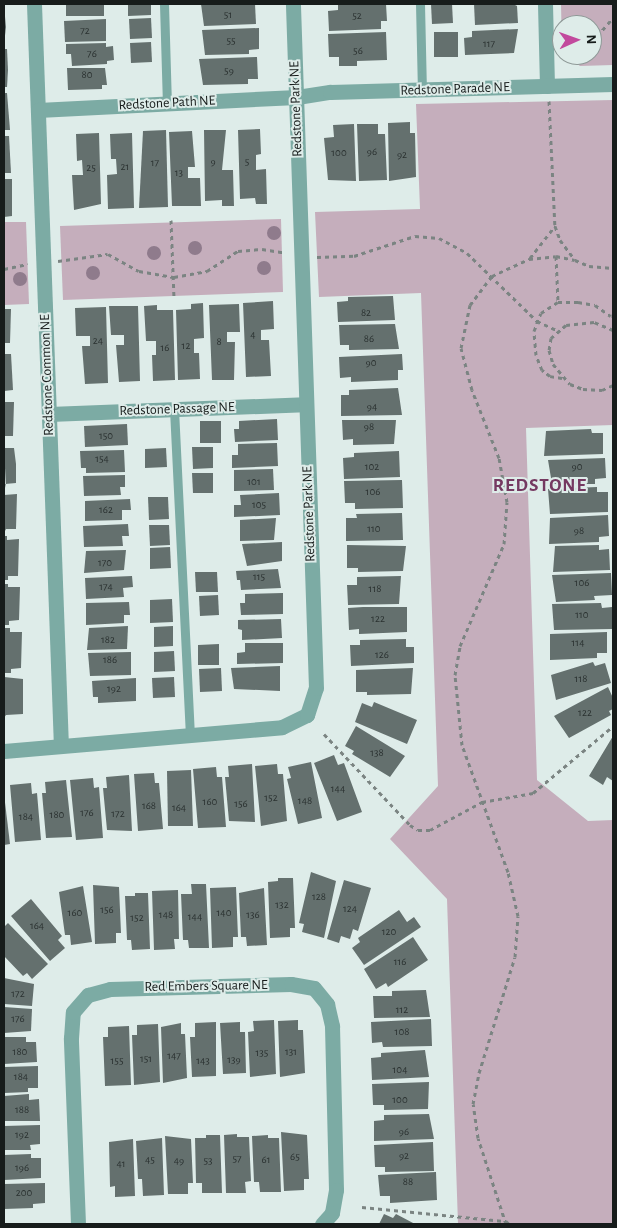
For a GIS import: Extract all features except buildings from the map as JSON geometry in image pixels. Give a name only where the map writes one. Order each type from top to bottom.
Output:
[{"type":"street","name":"Redstone Common NE","points":[[34,4],[61,746]]},
{"type":"street","name":"Redstone Park NE","points":[[4,751],[282,727],[307,715],[316,688],[304,404],[293,4]]},
{"type":"street","points":[[545,4],[548,93]]},
{"type":"street","name":"Redstone Parade NE","points":[[297,97],[330,92],[422,90],[548,93],[613,84]]},
{"type":"street","name":"Redstone Path NE","points":[[38,110],[297,97]]},
{"type":"street","name":"Redstone Passage NE","points":[[48,414],[304,404]]},
{"type":"street","name":"Red Embers Square NE","points":[[78,1224],[71,1038],[74,1012],[88,995],[110,989],[291,984],[314,988],[327,1004],[332,1026],[336,1190],[332,1213],[322,1224]]},
{"type":"lane","points":[[164,4],[167,104]]},
{"type":"lane","points":[[420,4],[422,90]]},
{"type":"lane","points":[[174,409],[190,734]]},
{"type":"path","points":[[602,31],[613,18]]},
{"type":"path","points":[[548,93],[555,226],[560,240],[576,260]]},
{"type":"path","points":[[171,220],[174,298]]},
{"type":"path","points":[[529,259],[555,226]]},
{"type":"path","points":[[315,257],[354,256],[400,240],[427,235],[466,252],[537,322],[556,330],[580,321],[613,330]]},
{"type":"path","points":[[59,261],[108,254],[139,271],[173,277],[208,271],[238,251],[262,249],[285,253]]},
{"type":"path","points":[[556,256],[558,302]]},
{"type":"path","points":[[362,1207],[507,1223],[478,1138],[473,1104],[479,1073],[515,957],[518,916],[508,872],[462,745],[455,675],[460,646],[504,544],[507,502],[499,458],[472,390],[462,348],[470,305],[492,276],[529,259],[556,256],[600,268],[613,268]]},
{"type":"path","points":[[4,268],[31,263]]},
{"type":"path","points":[[613,316],[594,305],[558,302],[541,313],[537,322],[534,343],[542,370],[550,376],[562,378],[583,389],[602,390],[613,385]]},
{"type":"path","points":[[556,330],[549,350],[562,378]]},
{"type":"path","points":[[324,734],[418,830],[430,830],[482,802],[533,793],[613,726]]},
{"type":"shaded area","points":[[561,4],[613,4],[613,65],[580,66],[579,65],[602,65],[602,15],[561,15]]},
{"type":"shaded area","points":[[613,100],[613,425],[526,428],[537,780],[588,821],[613,820],[613,1224],[458,1224],[447,899],[390,839],[438,786],[421,293],[319,297],[315,212],[420,209],[416,104]]},
{"type":"shaded area","points":[[281,219],[283,292],[63,300],[60,226]]},
{"type":"shaded area","points":[[4,222],[26,222],[29,304],[4,305]]},
{"type":"district","name":"REDSTONE","points":[[540,486]]}]
